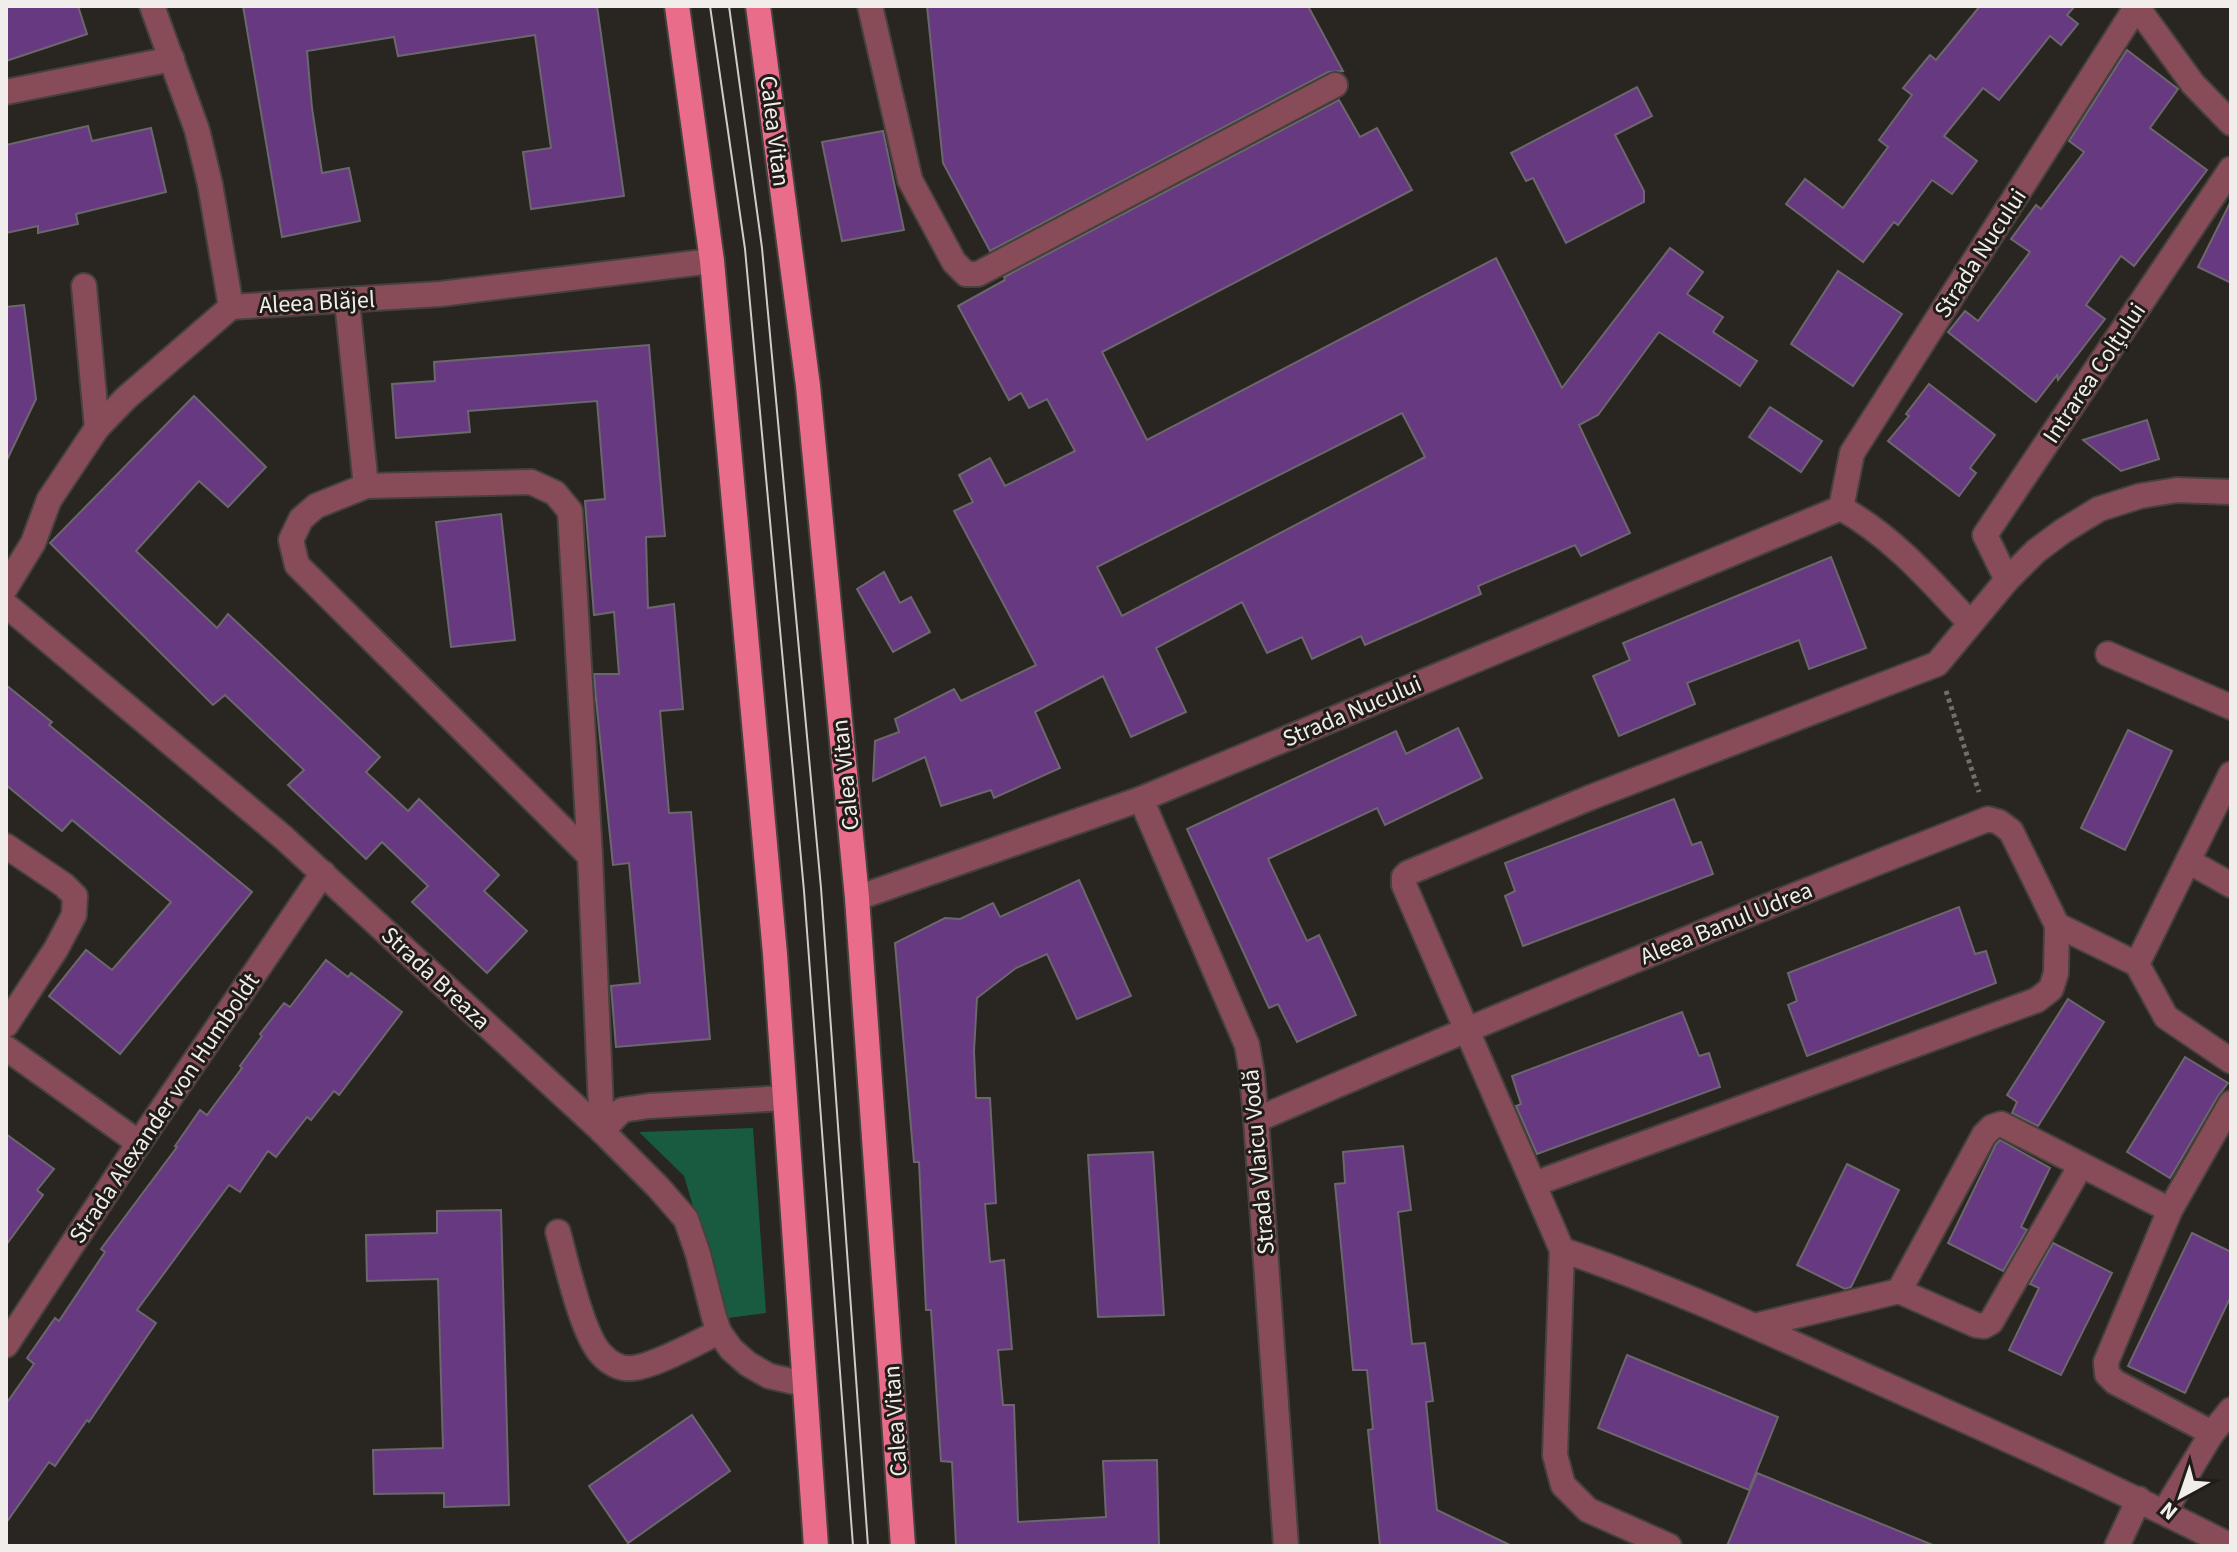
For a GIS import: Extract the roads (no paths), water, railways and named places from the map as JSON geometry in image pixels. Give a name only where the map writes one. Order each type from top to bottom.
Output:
[{"type":"main road","points":[[677,6],[712,261],[775,954],[816,1546]]},
{"type":"main road","name":"Calea Vitan","points":[[758,6],[808,386],[857,898],[903,1546]]},
{"type":"street","name":"Aleea Blăjel","points":[[152,6],[197,130],[210,184],[231,307],[506,288],[712,261]]},
{"type":"street","points":[[870,6],[910,180],[954,262],[966,274],[978,274],[1335,85]]},
{"type":"street","points":[[2137,6],[2193,84],[2231,123]]},
{"type":"street","name":"Strada Nucului","points":[[857,898],[1141,799],[1841,508],[1852,453],[2137,6]]},
{"type":"street","points":[[6,92],[172,59]]},
{"type":"street","name":"Intrarea Colțului","points":[[2007,580],[1985,535],[2231,169]]},
{"type":"street","points":[[84,286],[97,428]]},
{"type":"street","points":[[347,301],[366,486]]},
{"type":"street","points":[[6,587],[33,543],[49,500],[97,428],[126,398],[231,307]]},
{"type":"street","points":[[590,856],[297,565],[291,540],[301,519],[316,506],[366,486],[531,482],[555,493],[570,511],[590,856],[602,1131]]},
{"type":"street","points":[[1669,1546],[1588,1510],[1563,1485],[1555,1455],[1562,1250],[1404,885],[1404,877],[1589,798],[1937,664],[2007,580],[2036,551],[2099,509],[2140,496],[2177,490],[2231,492]]},
{"type":"street","points":[[1841,508],[1881,534],[1917,565],[1970,623]]},
{"type":"street","name":"Strada Breaza","points":[[6,605],[284,838],[602,1131],[686,1219],[719,1332],[731,1349],[769,1376],[804,1384]]},
{"type":"street","points":[[2108,654],[2231,707]]},
{"type":"street","points":[[2137,964],[2231,774]]},
{"type":"street","name":"Strada Vlaicu Vodă","points":[[1141,799],[1247,1045],[1256,1120],[1286,1546]]},
{"type":"street","name":"Aleea Banul Udrea","points":[[1256,1120],[1466,1029],[1988,819],[1999,822],[2011,831],[2057,925]]},
{"type":"street","points":[[6,846],[64,885],[75,896],[74,915],[56,949],[6,1025]]},
{"type":"street","points":[[2188,861],[2231,885]]},
{"type":"street","name":"Strada Alexander von Humboldt","points":[[6,1345],[323,873]]},
{"type":"street","points":[[1534,1184],[2037,1000],[2051,989],[2056,973],[2057,925],[2137,964],[2166,1017],[2231,1061]]},
{"type":"street","points":[[6,1048],[139,1143]]},
{"type":"street","points":[[602,1131],[622,1110],[785,1098]]},
{"type":"street","points":[[2212,1433],[2115,1382],[2107,1374],[2106,1362],[2170,1210],[2231,1103]]},
{"type":"street","points":[[1899,1291],[1984,1135],[2001,1124],[2170,1210]]},
{"type":"street","points":[[1754,1326],[1899,1291],[1984,1326],[1991,1322],[2081,1165]]},
{"type":"street","points":[[558,1232],[585,1325],[599,1353],[616,1366],[633,1369],[660,1360],[719,1332]]},
{"type":"street","points":[[1562,1250],[1754,1326],[2139,1499],[2231,1546]]},
{"type":"street","points":[[2164,1512],[2212,1433],[2231,1410]]},
{"type":"street","points":[[2117,1546],[2139,1499]]},
{"type":"tram line","points":[[710,6],[745,249],[804,891],[853,1546]]},
{"type":"tram line","points":[[729,6],[762,248],[821,888],[868,1546]]}]
